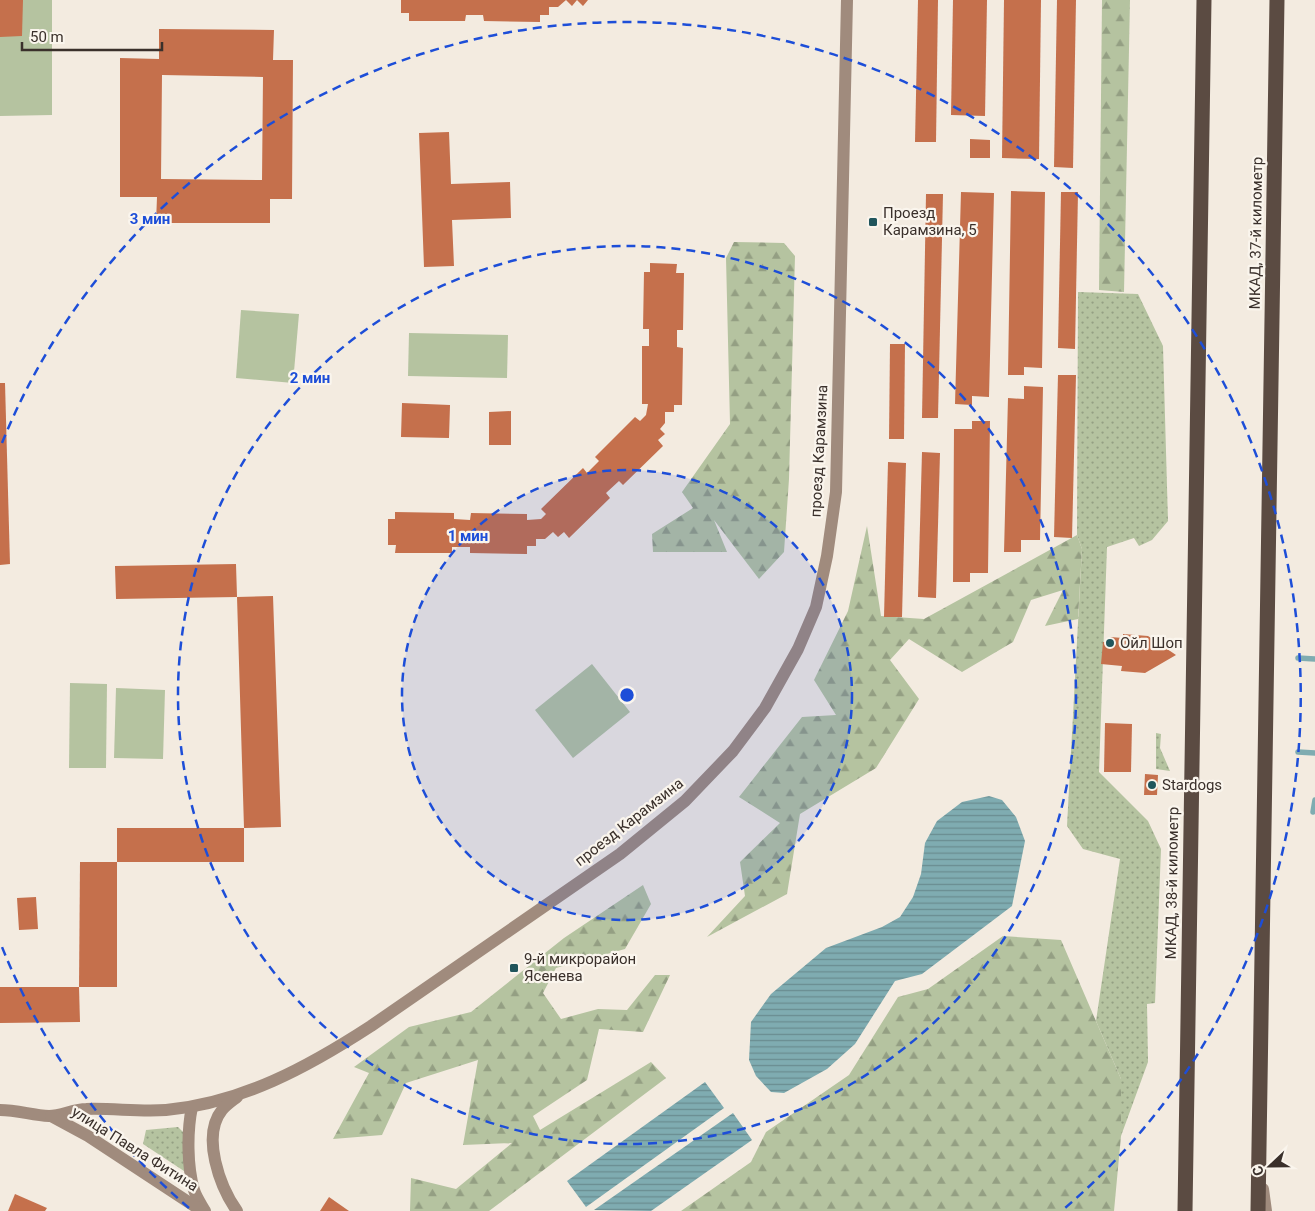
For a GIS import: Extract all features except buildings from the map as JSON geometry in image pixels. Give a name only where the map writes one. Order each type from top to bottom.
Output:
[{"type":"highway","name":"МКАД, 38-й километр","points":[[1185,1211],[1204,0]]},
{"type":"highway","name":"МКАД, 37-й километр","points":[[1259,1157],[1277,0]]},
{"type":"highway","points":[[1258,1211],[1259,1157]]},
{"type":"street","name":"проезд Карамзина","points":[[0,1110],[18,1110],[50,1116],[85,1109],[164,1110],[192,1107],[238,1096],[285,1077],[331,1052],[620,854],[685,801],[733,751],[765,708],[798,649],[816,607],[828,556],[836,492],[847,0]]},
{"type":"street","name":"улица Павла Фитина","points":[[237,1211],[221,1184],[213,1156],[215,1128],[222,1111],[238,1096]]},
{"type":"street","name":"улица Павла Фитина","points":[[192,1107],[188,1128],[190,1162],[194,1191],[203,1211]]},
{"type":"street","name":"улица Павла Фитина","points":[[50,1116],[88,1136],[203,1211]]},
{"type":"street","points":[[1259,1157],[1266,1211]]},
{"type":"green space","points":[[0,0],[52,0],[52,115],[0,116]]},
{"type":"green space","points":[[1102,0],[1130,0],[1124,292],[1099,290]]},
{"type":"green space","points":[[734,242],[784,243],[795,256],[789,479],[784,552],[759,579],[714,520],[727,552],[653,552],[652,534],[693,508],[682,492],[730,424],[726,258]]},
{"type":"green space","points":[[1078,292],[1138,294],[1163,346],[1168,521],[1152,540],[1139,546],[1134,538],[1107,547],[1099,772],[1148,821],[1161,849],[1155,1003],[1147,1004],[1148,1062],[1121,1136],[1121,1079],[1096,1021],[1120,859],[1083,849],[1067,826],[1082,549],[1077,535]]},
{"type":"green space","points":[[241,310],[299,314],[293,383],[236,378]]},
{"type":"green space","points":[[409,333],[508,335],[507,378],[408,376]]},
{"type":"green space","points":[[867,526],[881,616],[924,619],[1077,535],[1082,549],[1078,619],[1045,626],[1063,590],[1031,600],[1013,642],[962,672],[909,639],[890,660],[919,699],[876,768],[800,814],[787,894],[707,937],[745,896],[740,862],[780,823],[739,797],[802,717],[836,715],[814,680],[848,611]]},
{"type":"green space","points":[[592,664],[630,712],[573,758],[535,710]]},
{"type":"green space","points":[[70,683],[107,684],[106,768],[69,768]]},
{"type":"green space","points":[[116,688],[165,690],[163,759],[114,758]]},
{"type":"green space","points":[[1156,733],[1161,734],[1160,748],[1170,771],[1156,769]]},
{"type":"green space","points":[[643,885],[651,904],[625,949],[556,968],[543,993],[561,1019],[598,1009],[627,1010],[655,975],[670,975],[643,1032],[599,1029],[587,1080],[533,1116],[540,1130],[651,1062],[666,1078],[489,1211],[410,1211],[411,1178],[456,1189],[512,1143],[463,1145],[478,1060],[406,1083],[382,1135],[333,1139],[369,1073],[354,1067],[409,1027],[471,1012],[564,938]]},
{"type":"green space","points":[[1003,936],[1061,940],[1121,1079],[1121,1136],[1114,1211],[681,1211],[751,1162],[766,1132],[849,1075],[898,997],[928,989]]},
{"type":"green space","points":[[178,1127],[184,1133],[187,1173],[143,1144],[146,1130]]},
{"type":"water","points":[[989,796],[1002,800],[1016,817],[1025,841],[1012,906],[922,974],[895,981],[855,1044],[827,1069],[784,1093],[771,1092],[756,1076],[749,1060],[751,1022],[771,994],[826,948],[882,927],[900,917],[913,897],[921,874],[925,843],[937,821],[962,802]]},
{"type":"water","points":[[705,1082],[724,1108],[586,1207],[567,1181]]},
{"type":"water","points":[[733,1113],[752,1140],[651,1211],[594,1210]]},
{"type":"waterway","points":[[1298,658],[1315,659]]},
{"type":"waterway","points":[[1298,752],[1315,753]]},
{"type":"waterway","points":[[1313,812],[1315,800]]},
{"type":"place","name":"Проезд Карамзина, 5","points":[[873,222]]},
{"type":"place","name":"Ойл Шоп","points":[[1110,643]]},
{"type":"place","name":"Stardogs","points":[[1152,785]]},
{"type":"place","name":"9-й микрорайон Ясенева","points":[[514,968]]}]
